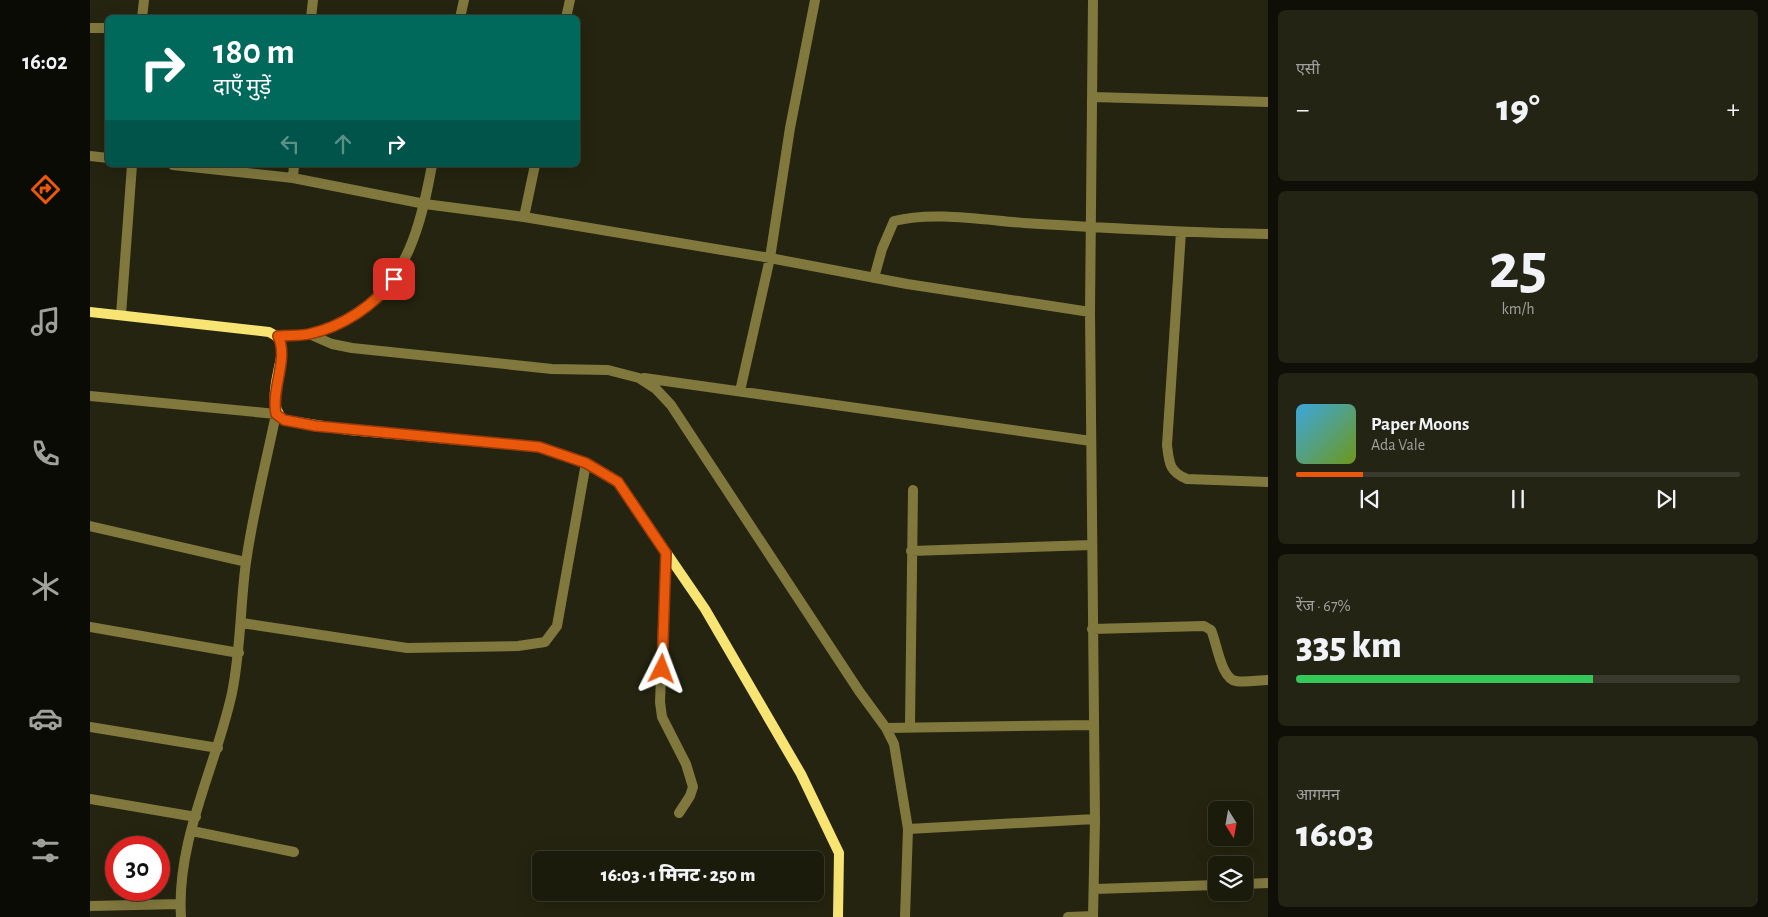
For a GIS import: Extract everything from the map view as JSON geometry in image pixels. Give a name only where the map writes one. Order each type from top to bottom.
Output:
[{"type":"main road","points":[[90,312],[269,332],[278,336],[282,344],[282,352],[275,391],[276,414],[284,420],[316,426],[539,447],[586,463],[618,482],[705,609],[801,774],[839,853],[838,917]]},
{"type":"street","points":[[142,15],[144,0]]},
{"type":"street","points":[[311,15],[313,0]]},
{"type":"street","points":[[461,15],[464,0]]},
{"type":"street","points":[[567,15],[570,0]]},
{"type":"street","points":[[740,392],[770,258],[790,128],[815,0]]},
{"type":"street","points":[[1068,917],[1093,917],[1095,889],[1092,725],[1090,312],[1093,0]]},
{"type":"street","points":[[90,28],[105,28]]},
{"type":"street","points":[[1093,97],[1268,102]]},
{"type":"street","points":[[90,156],[105,158]]},
{"type":"street","points":[[121,315],[132,167]]},
{"type":"street","points":[[191,167],[293,178],[425,204],[524,217],[770,258],[874,278],[1090,312]]},
{"type":"street","points":[[293,178],[294,167]]},
{"type":"street","points":[[278,336],[309,334],[342,322],[367,306],[385,291],[402,267],[425,204],[432,167]]},
{"type":"street","points":[[524,217],[535,167]]},
{"type":"street","points":[[874,278],[882,249],[894,221],[906,218],[950,218],[1181,232],[1268,234]]},
{"type":"street","points":[[1181,232],[1167,445],[1170,466],[1176,475],[1187,479],[1268,482]]},
{"type":"street","points":[[309,334],[332,344],[352,348],[543,368],[608,370],[639,378],[1091,441]]},
{"type":"street","points":[[639,378],[656,389],[671,405],[859,691],[886,728],[894,744],[908,829],[905,917]]},
{"type":"street","points":[[90,396],[276,414],[246,562],[239,653],[218,748],[192,831],[182,878],[181,917]]},
{"type":"street","points":[[242,623],[407,648],[518,646],[535,645],[545,642],[557,626],[586,463]]},
{"type":"street","points":[[910,726],[913,490]]},
{"type":"street","points":[[90,526],[246,562]]},
{"type":"street","points":[[911,552],[1092,544]]},
{"type":"street","points":[[666,553],[660,702],[664,722],[686,764],[693,787],[690,796],[679,813]]},
{"type":"street","points":[[1092,629],[1204,626],[1211,630],[1220,659],[1230,679],[1237,682],[1268,680]]},
{"type":"street","points":[[90,628],[239,653]]},
{"type":"street","points":[[886,728],[910,726],[1092,725]]},
{"type":"street","points":[[90,727],[218,748]]},
{"type":"street","points":[[90,799],[196,817]]},
{"type":"street","points":[[908,829],[1094,820]]},
{"type":"street","points":[[192,831],[294,852]]},
{"type":"street","points":[[1253,884],[1268,883]]},
{"type":"street","points":[[1095,889],[1208,885]]},
{"type":"street","points":[[90,906],[180,904]]},
{"type":"route","points":[[394,279],[385,291],[367,306],[342,322],[309,334],[278,336],[282,344],[282,352],[275,391],[274,403],[276,414],[284,420],[316,426],[539,447],[586,463],[618,482],[666,553],[662,669]]}]
